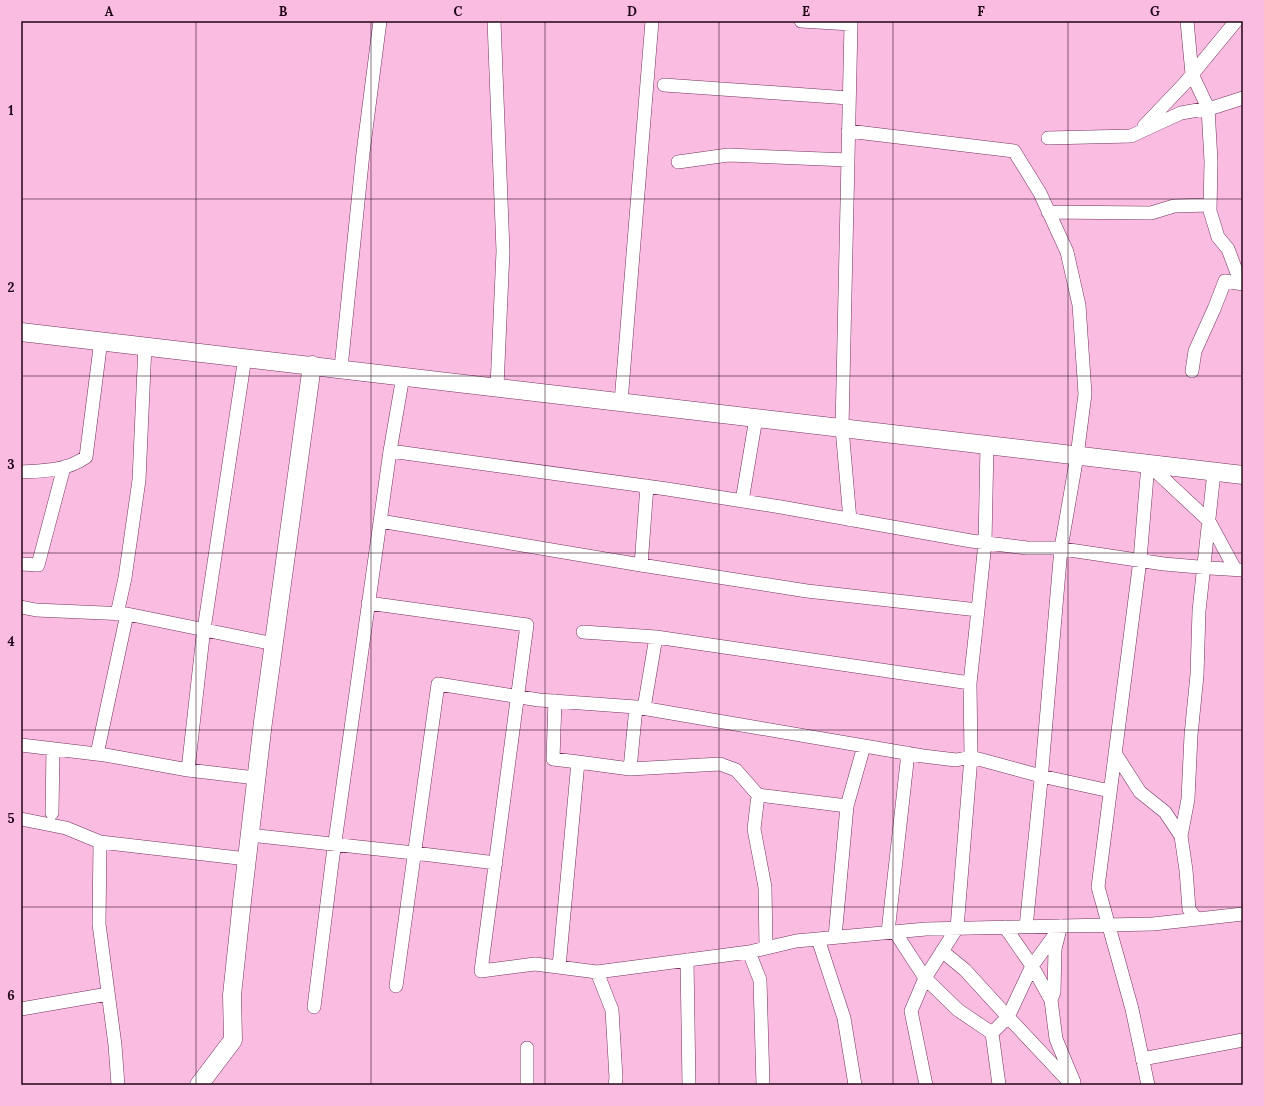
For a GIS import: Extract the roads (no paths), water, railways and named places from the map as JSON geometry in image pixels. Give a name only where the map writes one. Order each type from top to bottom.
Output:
[{"type":"main road","points":[[21,332],[145,345],[1243,475]]},
{"type":"main road","points":[[199,1085],[233,1040],[232,995],[256,778],[312,365]]},
{"type":"street","points":[[341,368],[363,153],[380,21]]},
{"type":"street","points":[[494,21],[503,251],[496,387]]},
{"type":"street","points":[[621,402],[652,21]]},
{"type":"street","points":[[801,21],[853,22],[848,131],[842,428],[850,520]]},
{"type":"street","points":[[1187,21],[1192,74],[1208,108],[1211,161],[1210,211],[1218,237],[1228,249],[1240,278],[1225,281],[1195,350],[1192,371]]},
{"type":"street","points":[[1131,136],[1149,122],[1192,74],[1236,21]]},
{"type":"street","points":[[664,85],[849,98]]},
{"type":"street","points":[[1048,138],[1131,136],[1181,113],[1208,108],[1243,98]]},
{"type":"street","points":[[848,131],[1014,151],[1040,194],[1066,252],[1079,305],[1085,394],[1077,456],[1061,548],[1026,927]]},
{"type":"street","points":[[678,162],[728,156],[848,160]]},
{"type":"street","points":[[1048,212],[1150,213],[1174,206],[1210,205]]},
{"type":"street","points":[[21,472],[64,468],[76,464],[86,457],[101,340]]},
{"type":"street","points":[[97,754],[122,614],[125,578],[139,480],[145,345]]},
{"type":"street","points":[[188,770],[204,631],[245,357]]},
{"type":"street","points":[[314,1007],[334,845],[368,603],[390,451],[403,376]]},
{"type":"street","points":[[742,501],[756,418]]},
{"type":"street","points":[[926,1085],[911,1011],[925,978],[957,928],[971,758],[970,683],[985,543],[987,445]]},
{"type":"street","points":[[390,451],[646,486],[985,543],[1027,548],[1061,548],[1164,564],[1239,570]]},
{"type":"street","points":[[1148,464],[1209,521],[1239,570]]},
{"type":"street","points":[[1148,464],[1140,560],[1098,887],[1110,925],[1132,1009],[1148,1085]]},
{"type":"street","points":[[21,564],[38,565],[64,468]]},
{"type":"street","points":[[1196,919],[1189,909],[1186,870],[1181,836],[1188,799],[1191,736],[1198,675],[1199,611],[1214,472]]},
{"type":"street","points":[[640,565],[646,486]]},
{"type":"street","points":[[380,521],[640,565],[807,591],[978,610]]},
{"type":"street","points":[[368,603],[527,625],[481,971],[535,964],[597,972],[749,952],[796,941],[835,937],[926,929],[1153,924],[1243,914]]},
{"type":"street","points":[[21,607],[36,610],[122,614],[274,644]]},
{"type":"street","points":[[583,632],[656,637],[970,683]]},
{"type":"street","points":[[630,769],[640,707],[656,637]]},
{"type":"street","points":[[396,986],[438,684],[518,697],[640,707],[908,753],[956,760],[971,758],[1041,776],[1110,791]]},
{"type":"street","points":[[555,701],[552,759],[630,769],[720,764],[736,770],[758,795],[847,806]]},
{"type":"street","points":[[21,745],[97,754],[188,770],[256,778]]},
{"type":"street","points":[[835,937],[847,806],[864,746]]},
{"type":"street","points":[[52,813],[53,749]]},
{"type":"street","points":[[908,753],[892,932],[925,978],[958,1010],[992,1033],[999,1085]]},
{"type":"street","points":[[1115,753],[1140,792],[1165,812],[1181,836]]},
{"type":"street","points":[[560,967],[578,762]]},
{"type":"street","points":[[758,795],[754,829],[764,887],[766,948]]},
{"type":"street","points":[[21,819],[66,828],[100,842],[247,859]]},
{"type":"street","points":[[250,835],[496,863]]},
{"type":"street","points":[[100,842],[99,924],[115,1045],[118,1085]]},
{"type":"street","points":[[992,1033],[1008,1017],[1032,966],[1061,926]]},
{"type":"street","points":[[1051,1000],[1054,992],[1055,949],[1061,926]]},
{"type":"street","points":[[1005,927],[1032,966],[1051,1000],[1056,1039],[1074,1085]]},
{"type":"street","points":[[818,939],[844,1018],[855,1085]]},
{"type":"street","points":[[942,951],[965,970],[1074,1085]]},
{"type":"street","points":[[749,952],[760,980],[763,1085]]},
{"type":"street","points":[[687,960],[689,1085]]},
{"type":"street","points":[[597,972],[612,1010],[615,1085]]},
{"type":"street","points":[[21,1009],[108,994]]},
{"type":"street","points":[[1142,1059],[1243,1040]]},
{"type":"street","points":[[527,1048],[527,1085]]}]
